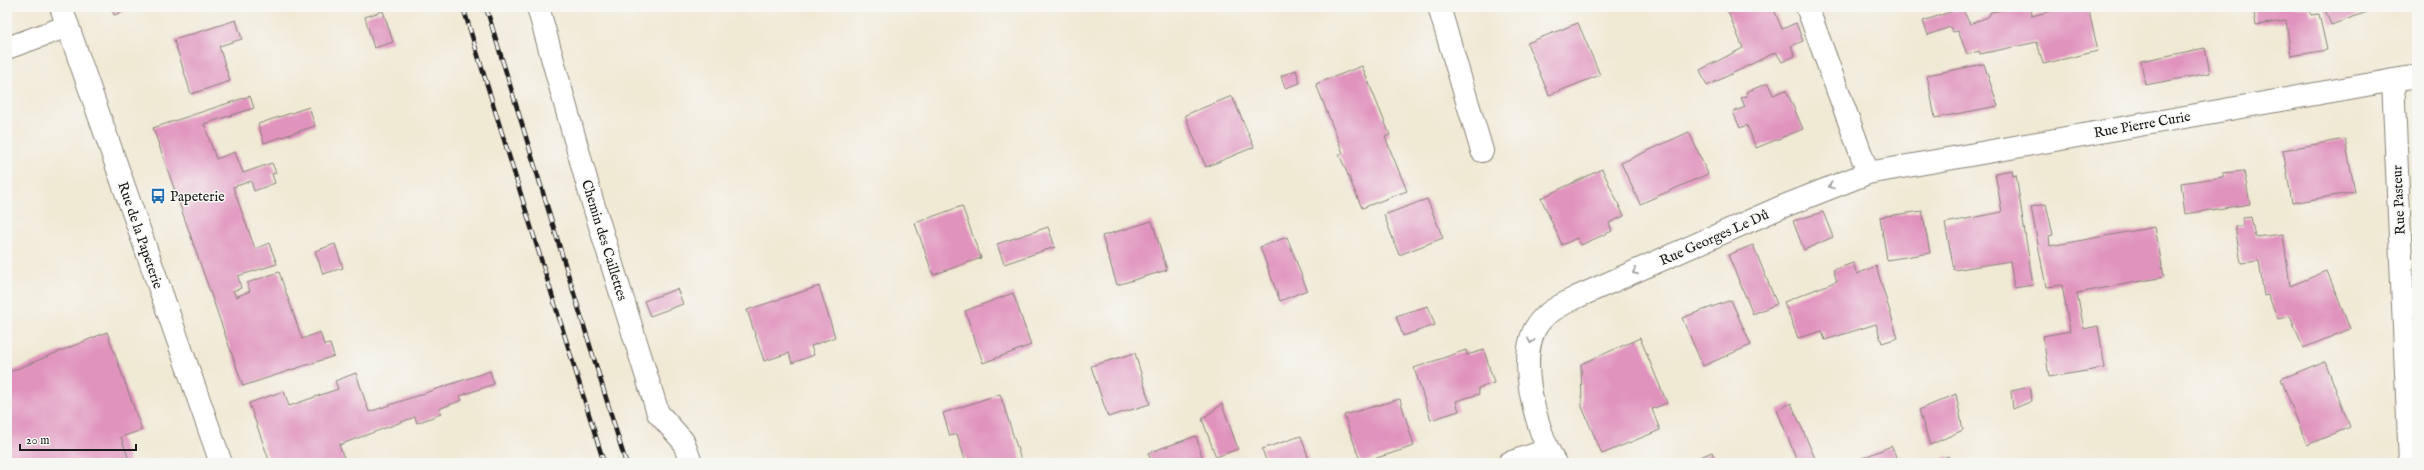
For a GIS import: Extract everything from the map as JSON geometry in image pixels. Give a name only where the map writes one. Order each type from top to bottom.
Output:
[{"type":"street","name":"Chemin des Caillettes","points":[[538,7],[591,197],[658,412],[683,441],[691,463]]},
{"type":"street","points":[[1439,7],[1482,151]]},
{"type":"street","points":[[1807,7],[1868,173]]},
{"type":"street","points":[[7,48],[65,17]]},
{"type":"street","name":"Rue de la Papeterie","points":[[65,17],[221,463]]},
{"type":"street","name":"Rue Pierre Curie","points":[[1868,173],[2417,76]]},
{"type":"street","name":"Rue Pasteur","points":[[2393,80],[2410,463]]},
{"type":"street","name":"Rue Georges Le Dû","points":[[1551,457],[1533,399],[1527,358],[1532,335],[1543,318],[1560,306],[1577,297],[1779,208],[1868,173]]},
{"type":"street","points":[[1509,463],[1551,457]]},
{"type":"building","points":[[111,7],[137,7],[114,15]]},
{"type":"building","points":[[1726,7],[1773,7],[1782,29],[1796,23],[1803,41],[1791,46],[1795,56],[1782,62],[1776,52],[1707,86],[1700,70],[1743,48]]},
{"type":"building","points":[[2031,7],[2032,16],[2067,7],[2088,7],[2098,51],[2043,64],[2037,42],[1980,54],[1979,51],[1967,54],[1958,31],[1953,32],[1950,27],[1928,35],[1923,21],[1962,8],[1970,24],[1988,17],[1991,12]]},
{"type":"building","points":[[2253,7],[2309,7],[2311,15],[2319,14],[2327,50],[2291,56],[2286,21],[2256,25]]},
{"type":"building","points":[[2324,7],[2381,7],[2331,25]]},
{"type":"building","points":[[383,11],[393,42],[374,48],[365,17]]},
{"type":"building","points":[[236,20],[242,39],[219,46],[230,81],[191,94],[174,40]]},
{"type":"building","points":[[1578,23],[1600,75],[1549,95],[1527,43]]},
{"type":"building","points":[[2205,48],[2210,73],[2145,85],[2141,61]]},
{"type":"building","points":[[1984,64],[1998,106],[1935,118],[1927,75]]},
{"type":"building","points":[[1362,66],[1390,135],[1385,137],[1407,191],[1362,208],[1339,154],[1343,153],[1316,84]]},
{"type":"building","points":[[1296,70],[1300,83],[1285,88],[1281,76]]},
{"type":"building","points":[[1768,83],[1773,95],[1786,90],[1803,129],[1756,148],[1747,125],[1740,128],[1733,112],[1745,107],[1741,98],[1747,96],[1746,92]]},
{"type":"building","points":[[250,96],[254,108],[204,124],[216,159],[235,152],[243,173],[272,163],[276,173],[272,174],[275,183],[254,191],[251,181],[233,187],[255,249],[269,243],[277,264],[238,276],[241,288],[233,291],[236,297],[250,291],[247,283],[279,272],[302,339],[320,332],[324,345],[330,344],[334,356],[243,386],[153,128]]},
{"type":"building","points":[[1232,96],[1254,147],[1206,167],[1185,115]]},
{"type":"building","points":[[309,107],[315,126],[264,143],[258,124]]},
{"type":"building","points":[[1689,132],[1708,174],[1640,204],[1621,163]]},
{"type":"building","points":[[2345,139],[2355,192],[2292,203],[2283,150]]},
{"type":"building","points":[[1602,169],[1624,216],[1609,223],[1612,231],[1581,245],[1577,238],[1562,245],[1541,198]]},
{"type":"building","points":[[2012,170],[2013,176],[2016,175],[2033,285],[2014,288],[2010,261],[1954,270],[1945,223],[2002,212],[1995,173]]},
{"type":"building","points":[[2244,171],[2250,204],[2185,214],[2181,183],[2223,177],[2223,173]]},
{"type":"building","points":[[1427,199],[1443,238],[1399,255],[1384,215]]},
{"type":"building","points":[[2046,204],[2053,235],[2049,236],[2050,246],[2155,227],[2164,277],[2077,293],[2084,329],[2098,326],[2105,368],[2049,377],[2043,336],[2070,331],[2062,285],[2046,287],[2031,207]]},
{"type":"building","points":[[962,206],[981,258],[933,275],[915,223]]},
{"type":"building","points":[[1922,211],[1930,253],[1887,260],[1880,217]]},
{"type":"building","points":[[1823,212],[1833,237],[1804,250],[1793,221]]},
{"type":"building","points":[[2251,217],[2255,237],[2283,234],[2290,286],[2327,271],[2350,329],[2303,348],[2290,316],[2278,319],[2268,295],[2264,296],[2259,261],[2241,263],[2235,226],[2243,226],[2243,218]]},
{"type":"building","points":[[1152,221],[1167,270],[1117,285],[1102,236]]},
{"type":"building","points":[[1048,227],[1055,247],[1004,264],[997,244]]},
{"type":"building","points":[[1287,237],[1307,290],[1280,301],[1260,247]]},
{"type":"building","points":[[335,244],[343,268],[323,274],[315,251]]},
{"type":"building","points":[[1753,245],[1777,304],[1753,314],[1728,255]]},
{"type":"building","points":[[1853,263],[1857,274],[1876,266],[1898,338],[1882,343],[1876,324],[1825,340],[1822,331],[1798,338],[1784,302],[1837,281],[1833,270]]},
{"type":"building","points":[[819,286],[835,337],[811,346],[814,355],[792,363],[789,353],[764,361],[747,310]]},
{"type":"building","points":[[677,289],[683,304],[650,316],[644,301]]},
{"type":"building","points":[[1013,293],[1031,345],[983,363],[965,311]]},
{"type":"building","points":[[1731,300],[1751,345],[1703,366],[1682,318]]},
{"type":"building","points":[[1428,306],[1435,325],[1403,336],[1396,316]]},
{"type":"building","points":[[107,332],[142,430],[121,437],[130,463],[7,463],[7,373]]},
{"type":"building","points":[[1640,338],[1667,403],[1652,409],[1660,430],[1602,454],[1582,407],[1581,364]]},
{"type":"building","points":[[1466,350],[1467,355],[1484,350],[1494,383],[1478,388],[1479,394],[1456,401],[1459,411],[1431,420],[1414,368]]},
{"type":"building","points":[[1135,353],[1150,404],[1108,417],[1091,366]]},
{"type":"building","points":[[2325,361],[2350,427],[2307,445],[2281,379]]},
{"type":"building","points":[[490,371],[494,384],[460,396],[462,400],[439,409],[441,414],[417,423],[415,417],[339,445],[346,463],[270,463],[249,403],[284,391],[289,406],[338,389],[335,381],[356,373],[369,412]]},
{"type":"building","points":[[2030,387],[2032,401],[2013,409],[2011,391]]},
{"type":"building","points":[[1000,394],[1022,463],[966,463],[957,434],[950,436],[943,413]]},
{"type":"building","points":[[1956,394],[1963,430],[1930,445],[1919,410]]},
{"type":"building","points":[[1400,399],[1414,446],[1361,463],[1344,415]]},
{"type":"building","points":[[1791,403],[1817,463],[1798,463],[1777,410]]},
{"type":"building","points":[[1222,404],[1238,449],[1216,457],[1202,419]]},
{"type":"building","points":[[1196,436],[1204,463],[1152,463],[1148,453]]},
{"type":"building","points":[[1301,436],[1310,463],[1267,463],[1262,449]]},
{"type":"building","points":[[1891,446],[1897,458],[1886,463],[1851,463]]},
{"type":"building","points":[[1712,452],[1716,463],[1687,463]]},
{"type":"building","points":[[1948,456],[1951,463],[1931,463]]},
{"type":"railway","points":[[463,7],[604,463]]},
{"type":"railway","points":[[486,7],[626,463]]},
{"type":"place","name":"Papeterie","points":[[158,196]]}]
